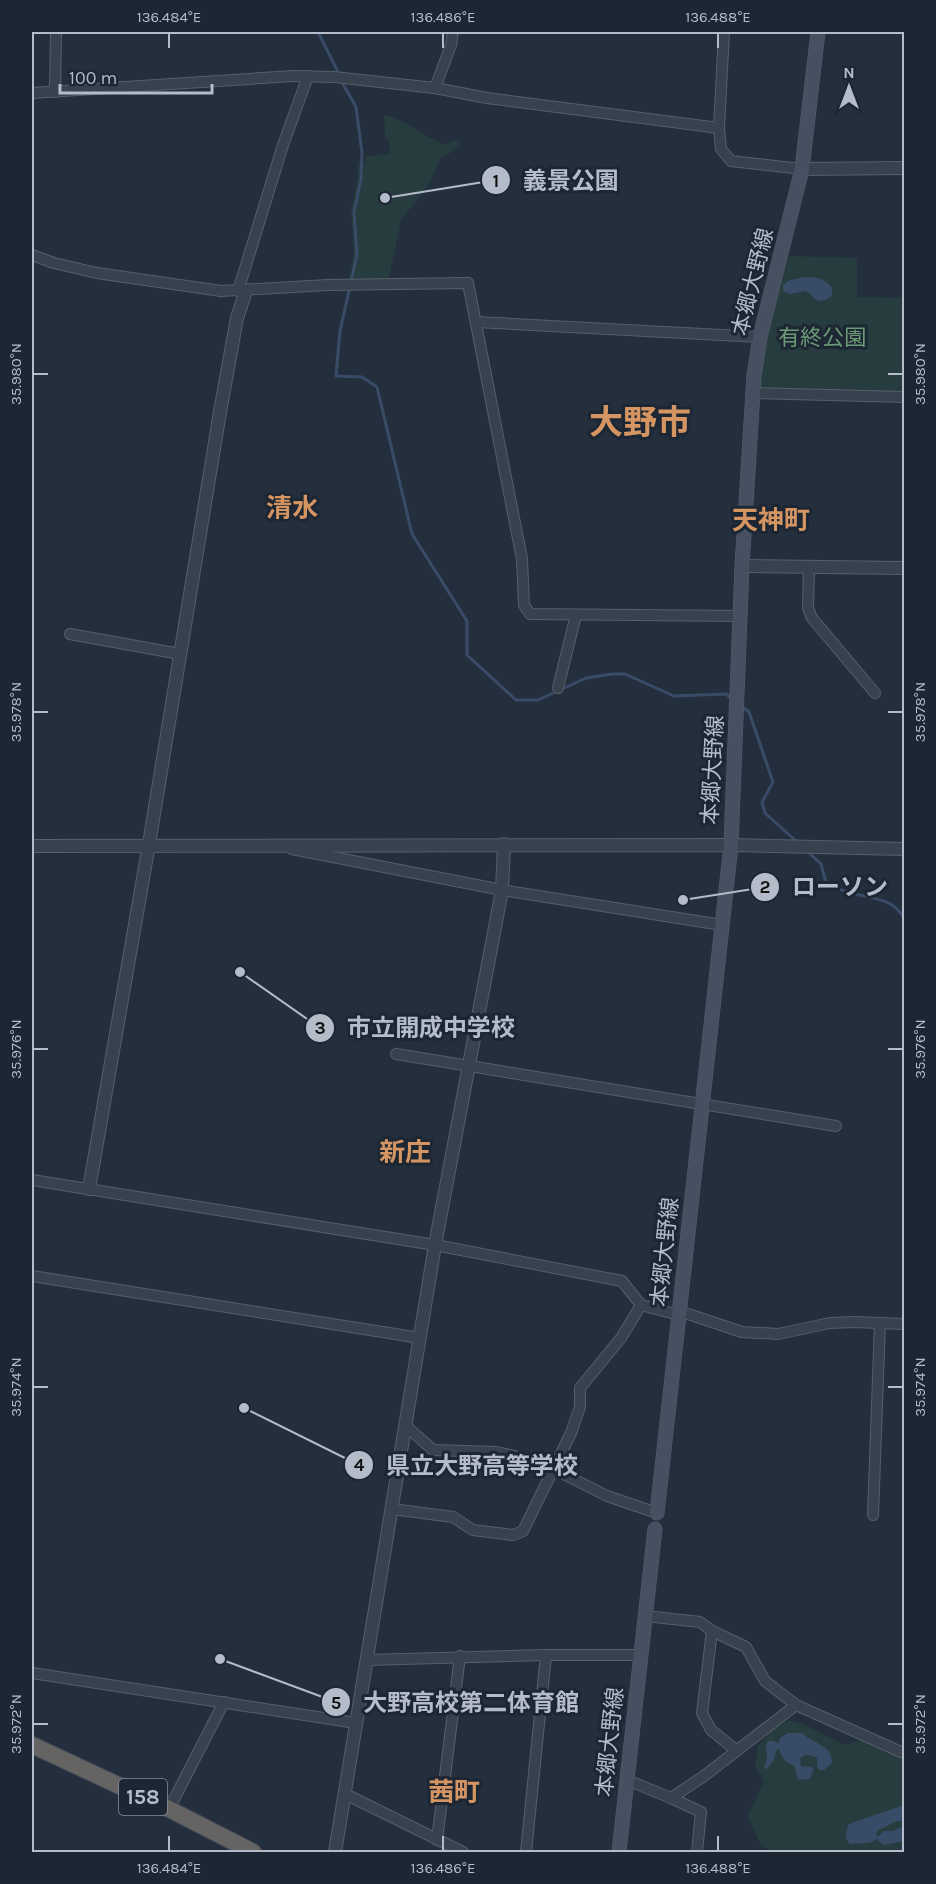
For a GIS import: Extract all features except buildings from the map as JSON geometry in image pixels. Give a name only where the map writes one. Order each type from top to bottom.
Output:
[{"type":"highway","name":"158","points":[[32,1745],[169,1809],[253,1852]]},
{"type":"main road","name":"本郷大野線","points":[[657,1513],[731,845],[742,566],[752,393],[760,337],[802,169],[818,32]]},
{"type":"main road","name":"本郷大野線","points":[[619,1852],[655,1529]]},
{"type":"street","points":[[55,92],[56,32]]},
{"type":"street","points":[[435,88],[451,45],[453,32]]},
{"type":"street","points":[[724,32],[719,128],[721,149],[731,161],[802,169],[904,168]]},
{"type":"street","points":[[89,1189],[242,291],[283,145],[308,76]]},
{"type":"street","points":[[32,93],[308,76],[334,77],[435,88],[487,98],[719,128]]},
{"type":"street","points":[[32,255],[54,263],[97,273],[185,287],[242,291],[328,285],[468,284],[522,559],[524,605],[530,614],[740,616]]},
{"type":"street","points":[[476,322],[760,337]]},
{"type":"street","points":[[752,393],[904,397]]},
{"type":"street","points":[[742,566],[904,568]]},
{"type":"street","points":[[809,567],[808,608],[812,618],[875,693]]},
{"type":"street","points":[[558,688],[576,615]]},
{"type":"street","points":[[70,634],[180,654]]},
{"type":"street","points":[[32,846],[149,844],[280,847],[504,844],[731,845],[904,849]]},
{"type":"street","points":[[335,1852],[435,1245],[502,890],[504,844]]},
{"type":"street","points":[[280,847],[502,890],[722,926]]},
{"type":"street","points":[[396,1054],[836,1126]]},
{"type":"street","points":[[32,1180],[435,1245],[622,1281],[641,1305],[679,1315],[688,1314],[742,1332],[777,1334],[830,1323],[904,1324]]},
{"type":"street","points":[[32,1276],[420,1338]]},
{"type":"street","points":[[392,1509],[453,1517],[473,1530],[513,1535],[523,1531],[571,1433],[580,1407],[580,1388],[621,1338],[641,1305]]},
{"type":"street","points":[[873,1515],[880,1323]]},
{"type":"street","points":[[406,1426],[434,1450],[496,1452],[538,1461],[607,1496],[657,1513],[655,1529]]},
{"type":"street","points":[[645,1616],[700,1622],[712,1631],[746,1647],[765,1681],[796,1705],[901,1752],[904,1751]]},
{"type":"street","points":[[712,1631],[702,1713],[711,1730],[737,1751]]},
{"type":"street","points":[[526,1852],[546,1655]]},
{"type":"street","points":[[367,1660],[460,1656],[641,1655]]},
{"type":"street","points":[[437,1840],[460,1656]]},
{"type":"street","points":[[32,1672],[356,1723]]},
{"type":"street","points":[[169,1809],[224,1702]]},
{"type":"street","points":[[671,1798],[796,1705]]},
{"type":"street","points":[[627,1780],[701,1812],[697,1852]]},
{"type":"street","points":[[345,1794],[463,1852]]},
{"type":"green space","points":[[384,115],[399,120],[443,144],[456,140],[461,143],[450,153],[441,157],[429,184],[401,220],[388,281],[349,281],[354,251],[351,209],[358,179],[358,162],[365,162],[366,156],[390,154],[389,139],[385,139]]},
{"type":"green space","name":"有終公園","points":[[789,256],[857,258],[857,297],[904,298],[904,394],[880,390],[760,390],[765,341]]},
{"type":"green space","points":[[789,1720],[803,1724],[845,1745],[860,1740],[904,1757],[904,1852],[770,1852],[759,1842],[748,1816],[764,1781],[755,1767],[758,1746],[772,1730]]},
{"type":"water","points":[[803,277],[823,280],[832,288],[832,296],[818,301],[806,291],[790,294],[783,291],[783,285],[788,281]]},
{"type":"water","points":[[788,1733],[802,1733],[821,1745],[829,1752],[832,1763],[824,1770],[820,1770],[817,1767],[817,1758],[810,1755],[804,1756],[800,1759],[801,1766],[812,1767],[814,1770],[809,1779],[798,1780],[795,1767],[784,1760],[779,1749],[767,1769],[764,1768],[767,1758],[766,1744],[770,1740],[779,1743],[780,1738]]},
{"type":"water","points":[[904,1805],[904,1822],[897,1821],[877,1831],[876,1835],[879,1836],[884,1831],[893,1831],[902,1827],[904,1841],[883,1845],[877,1839],[870,1843],[850,1844],[848,1842],[846,1834],[849,1824]]},
{"type":"waterway","points":[[318,32],[340,76]]},
{"type":"waterway","points":[[342,82],[356,107],[362,153],[361,179],[354,212],[357,255],[340,331],[336,376],[362,377],[377,387],[412,534],[467,621],[467,655],[516,700],[538,700],[586,678],[612,674],[625,674],[674,696],[726,694],[731,698]]},
{"type":"waterway","points":[[741,706],[749,712],[773,782],[762,802],[765,813],[797,842]]},
{"type":"waterway","points":[[806,850],[821,864],[826,883],[844,891],[886,902],[899,911],[904,919]]},
{"type":"place","name":"義景公園","points":[[385,198]]},
{"type":"place","name":"ローソン","points":[[683,900]]},
{"type":"place","name":"市立開成中学校","points":[[240,972]]},
{"type":"place","name":"県立大野高等学校","points":[[244,1408]]},
{"type":"place","name":"大野高校第二体育館","points":[[220,1659]]},
{"type":"district","name":"大野市","points":[[640,423]]},
{"type":"district","name":"清水","points":[[292,508]]},
{"type":"district","name":"天神町","points":[[771,520]]},
{"type":"district","name":"新庄","points":[[405,1152]]},
{"type":"district","name":"茜町","points":[[454,1792]]}]
